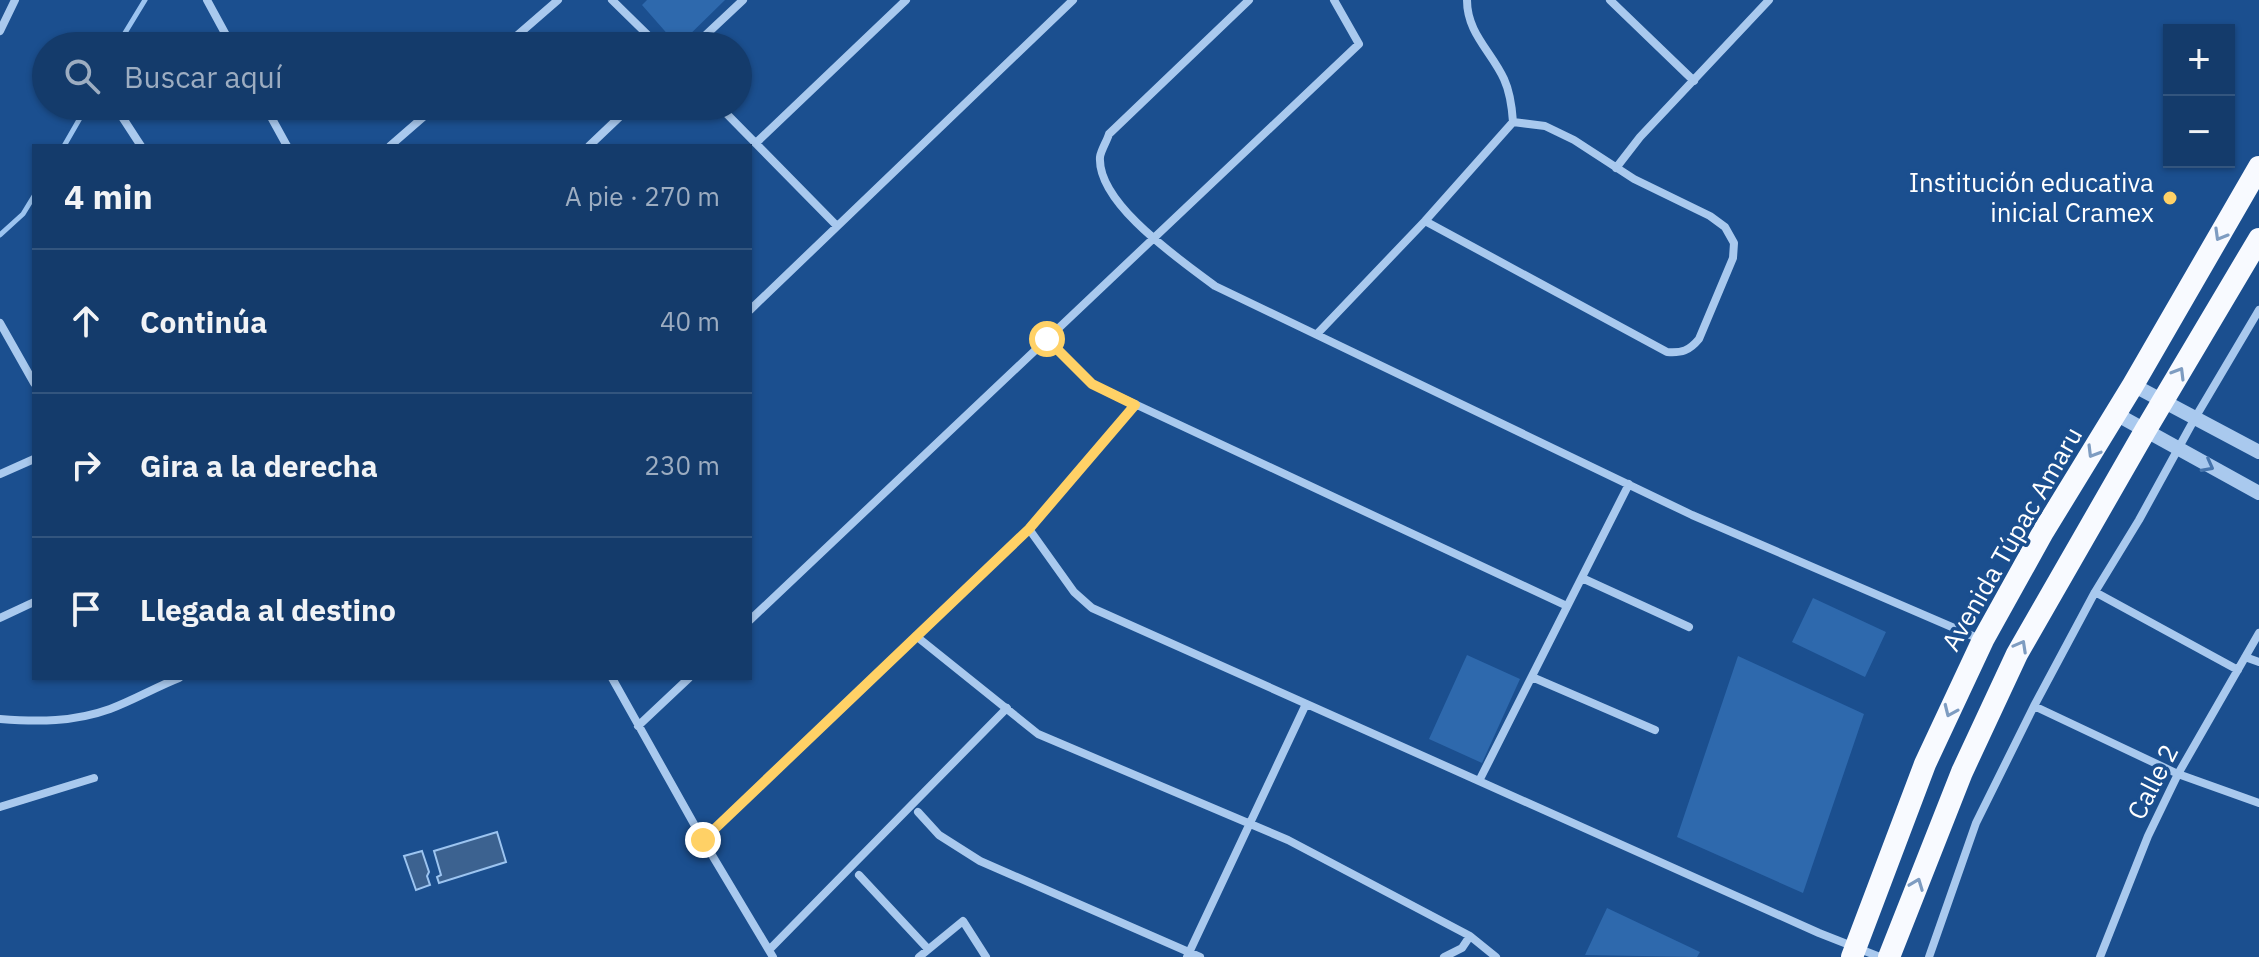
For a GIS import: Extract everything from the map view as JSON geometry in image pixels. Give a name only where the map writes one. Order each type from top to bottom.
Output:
[{"type":"highway","name":"Avenida Túpac Amaru","points":[[1853,953],[1925,764],[1983,640],[2043,532],[2116,414],[2259,167]]},
{"type":"highway","points":[[1889,957],[1962,772],[2017,654],[2259,239]]},
{"type":"street","points":[[0,31],[15,0]]},
{"type":"street","points":[[207,0],[224,32]]},
{"type":"street","points":[[521,32],[558,0]]},
{"type":"street","points":[[612,0],[645,32]]},
{"type":"street","points":[[709,32],[743,0]]},
{"type":"street","points":[[756,143],[906,0]]},
{"type":"street","points":[[752,308],[1073,0]]},
{"type":"street","points":[[1249,0],[1109,134],[1100,156],[1109,188],[1153,240],[1215,286],[1692,515],[1983,640]]},
{"type":"street","points":[[752,618],[1359,44],[1334,0]]},
{"type":"street","points":[[1317,334],[1425,221],[1513,122],[1503,77],[1477,39],[1467,0]]},
{"type":"street","points":[[1610,0],[1694,81]]},
{"type":"street","points":[[1616,168],[1640,137],[1769,0]]},
{"type":"street","points":[[124,120],[140,144]]},
{"type":"street","points":[[273,120],[286,144]]},
{"type":"street","points":[[392,144],[420,120]]},
{"type":"street","points":[[591,144],[616,120]]},
{"type":"street","points":[[733,120],[837,226]]},
{"type":"street","points":[[1425,221],[1667,352],[1681,353],[1691,349],[1699,339],[1733,258],[1734,243],[1725,227],[1710,216],[1634,179],[1574,140],[1545,126],[1513,122]]},
{"type":"street","points":[[1929,957],[1976,823],[2034,706],[2095,592],[2259,310]]},
{"type":"street","points":[[0,323],[32,379]]},
{"type":"street","points":[[1047,339],[1092,384],[1567,606]]},
{"type":"street","points":[[2133,385],[2259,452]]},
{"type":"street","points":[[703,840],[1029,529],[1135,405]]},
{"type":"street","points":[[2116,414],[2259,493]]},
{"type":"street","points":[[0,474],[32,460]]},
{"type":"street","points":[[1479,781],[1629,484]]},
{"type":"street","points":[[1029,529],[1074,592],[1092,608],[1853,953],[1880,957]]},
{"type":"street","points":[[1582,578],[1689,627]]},
{"type":"street","points":[[2095,592],[2238,670]]},
{"type":"street","points":[[0,618],[32,603]]},
{"type":"street","name":"Calle 2","points":[[2100,957],[2148,836],[2178,774],[2259,633]]},
{"type":"street","points":[[916,636],[1038,734],[1288,840],[1470,936],[1496,957]]},
{"type":"street","points":[[2245,657],[2259,662]]},
{"type":"street","points":[[1532,677],[1655,730]]},
{"type":"street","points":[[0,719],[34,722],[86,716],[110,709],[175,680]]},
{"type":"street","points":[[613,680],[771,954],[1007,708]]},
{"type":"street","points":[[638,726],[687,680]]},
{"type":"street","points":[[1188,954],[1306,704]]},
{"type":"street","points":[[2034,706],[2178,774],[2259,803]]},
{"type":"street","points":[[0,807],[94,778]]},
{"type":"street","points":[[918,812],[939,835],[980,861],[1200,957]]},
{"type":"street","points":[[859,875],[928,949]]},
{"type":"street","points":[[919,957],[963,921],[986,957]]},
{"type":"street","points":[[1444,957],[1462,948],[1470,936]]},
{"type":"shaded area","points":[[647,0],[725,0],[692,32],[666,32],[642,5]]},
{"type":"shaded area","points":[[1813,598],[1886,632],[1865,677],[1792,642]]},
{"type":"shaded area","points":[[1467,655],[1520,679],[1482,763],[1429,739]]},
{"type":"shaded area","points":[[1738,656],[1864,714],[1803,893],[1677,837]]},
{"type":"shaded area","points":[[497,832],[506,862],[439,883],[437,877],[441,875],[434,851]]},
{"type":"shaded area","points":[[422,851],[430,885],[416,890],[404,856]]},
{"type":"shaded area","points":[[1607,908],[1700,952],[1697,957],[1585,955]]},
{"type":"waterway","points":[[126,32],[145,0]]},
{"type":"waterway","points":[[65,144],[79,120]]},
{"type":"waterway","points":[[0,235],[23,214],[32,199]]},
{"type":"place","name":"Institución educativa inicial Cramex","points":[[2170,198]]},
{"type":"route","points":[[703,840],[1029,529],[1135,405],[1092,384],[1047,339]]}]
